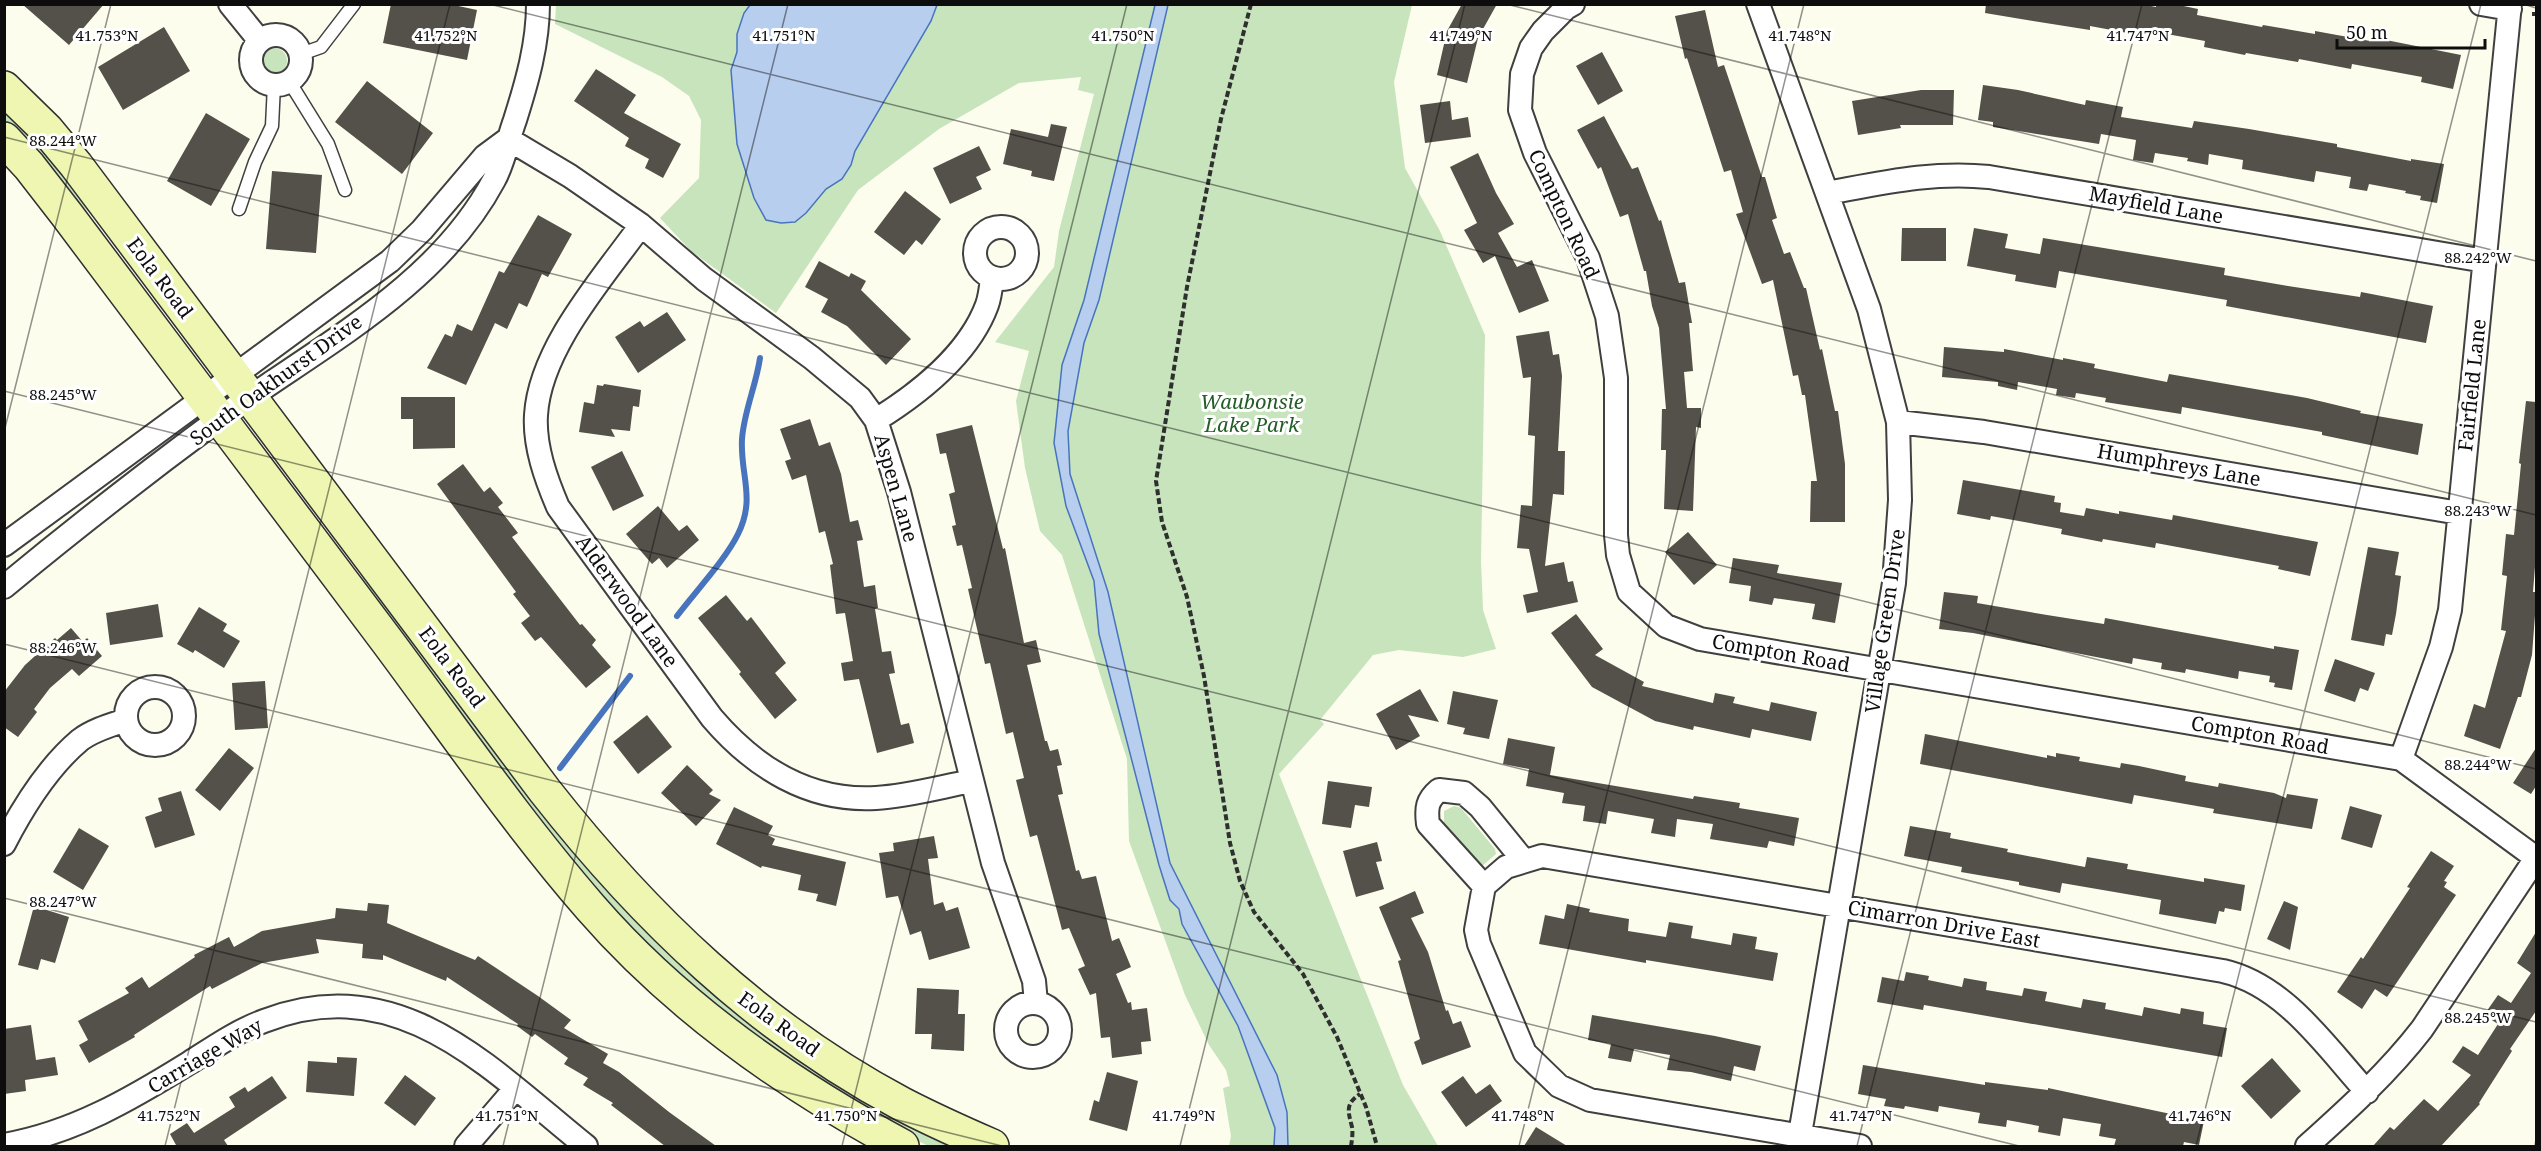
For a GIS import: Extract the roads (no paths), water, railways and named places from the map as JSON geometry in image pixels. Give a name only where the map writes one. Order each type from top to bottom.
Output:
[{"type":"main road","name":"Eola Road","points":[[4,88],[47,130],[76,165],[545,791],[606,867],[667,930],[746,1000],[829,1060],[902,1104],[992,1146]]},
{"type":"main road","name":"Eola Road","points":[[4,139],[29,166],[508,804],[593,910],[662,980],[746,1049],[803,1089],[902,1146]]},
{"type":"street","points":[[230,4],[260,41]]},
{"type":"street","name":"South Oakhurst Drive","points":[[242,387],[345,332],[406,286],[434,261],[469,222],[496,178],[527,82],[535,47],[538,4]]},
{"type":"street","name":"Compton Road","points":[[1574,4],[1566,8],[1550,24],[1532,48],[1522,74],[1520,110],[1534,153],[1588,258],[1607,316],[1616,378],[1618,555],[1629,592],[1666,626],[1700,639],[2401,759],[2536,858]]},
{"type":"street","name":"Village Green Drive","points":[[1758,4],[1869,309],[1898,422],[1899,543],[1880,670],[1799,1142]]},
{"type":"street","points":[[2481,4],[2510,7]]},
{"type":"street","name":"Fairfield Lane","points":[[2401,759],[2446,632],[2510,7]]},
{"type":"street","points":[[276,35],[292,40],[300,54],[299,69],[282,83],[259,78],[251,63],[255,47],[260,41],[276,35]]},
{"type":"street","name":"South Oakhurst Drive","points":[[4,545],[242,387],[390,261],[422,230],[485,156],[508,139]]},
{"type":"street","name":"Aspen Lane","points":[[508,139],[570,176],[641,225],[704,279],[812,358],[860,398],[876,420],[891,461],[1005,903],[1034,981],[1036,1003]]},
{"type":"street","name":"Mayfield Lane","points":[[1827,193],[1916,177],[1966,175],[1989,177],[2485,261]]},
{"type":"street","name":"Alderwood Lane","points":[[641,225],[564,334],[541,386],[536,414],[536,432],[546,481],[558,507],[712,718],[730,740],[774,774],[802,786],[855,798],[893,796],[972,782]]},
{"type":"street","points":[[876,420],[923,388],[959,349],[982,317],[988,303],[992,278]]},
{"type":"street","name":"South Oakhurst Drive","points":[[4,587],[99,510],[212,409]]},
{"type":"street","name":"Humphreys Lane","points":[[1898,422],[1983,432],[2459,513]]},
{"type":"street","points":[[4,844],[16,821],[49,774],[81,739],[104,727],[126,720]]},
{"type":"street","points":[[1524,861],[1480,807],[1464,793],[1439,790],[1430,798],[1426,810],[1428,824],[1484,886],[1476,930],[1479,944],[1525,1053],[1549,1078],[1575,1095],[1590,1100],[1799,1142],[1860,1146]]},
{"type":"street","name":"Cimarron Drive East","points":[[1484,886],[1506,867],[1542,856],[2240,975],[2260,984],[2278,997],[2367,1092]]},
{"type":"street","points":[[2307,1146],[2367,1092],[2402,1055],[2422,1029],[2536,858]]},
{"type":"street","name":"Carriage Way","points":[[4,1145],[50,1134],[86,1121],[131,1100],[234,1035],[264,1021],[314,1007],[357,1006],[387,1012],[417,1022],[453,1041],[586,1146]]},
{"type":"street","points":[[466,1146],[515,1089]]},
{"type":"lane","points":[[300,54],[321,47],[354,4]]},
{"type":"lane","points":[[282,83],[328,144],[345,190]]},
{"type":"lane","points":[[239,209],[255,162],[272,126],[282,83]]},
{"type":"water","points":[[750,5],[937,5],[931,21],[855,151],[851,165],[842,179],[826,189],[806,213],[795,222],[781,223],[766,220],[754,198],[737,144],[731,70],[737,52],[737,34],[744,13]]},
{"type":"water","points":[[1155,5],[1168,5],[1099,300],[1084,343],[1068,431],[1070,474],[1108,592],[1170,863],[1277,1075],[1287,1112],[1288,1146],[1274,1146],[1275,1128],[1238,1026],[1182,924],[1179,909],[1170,900],[1099,634],[1094,581],[1066,506],[1054,443],[1062,365],[1084,300]]},
{"type":"waterway","points":[[677,616],[733,544],[743,521],[747,498],[742,439],[760,358]]},
{"type":"waterway","points":[[560,768],[630,676]]},
{"type":"park label","name":"Waubonsie Lake Park","points":[[1252,414]]}]
